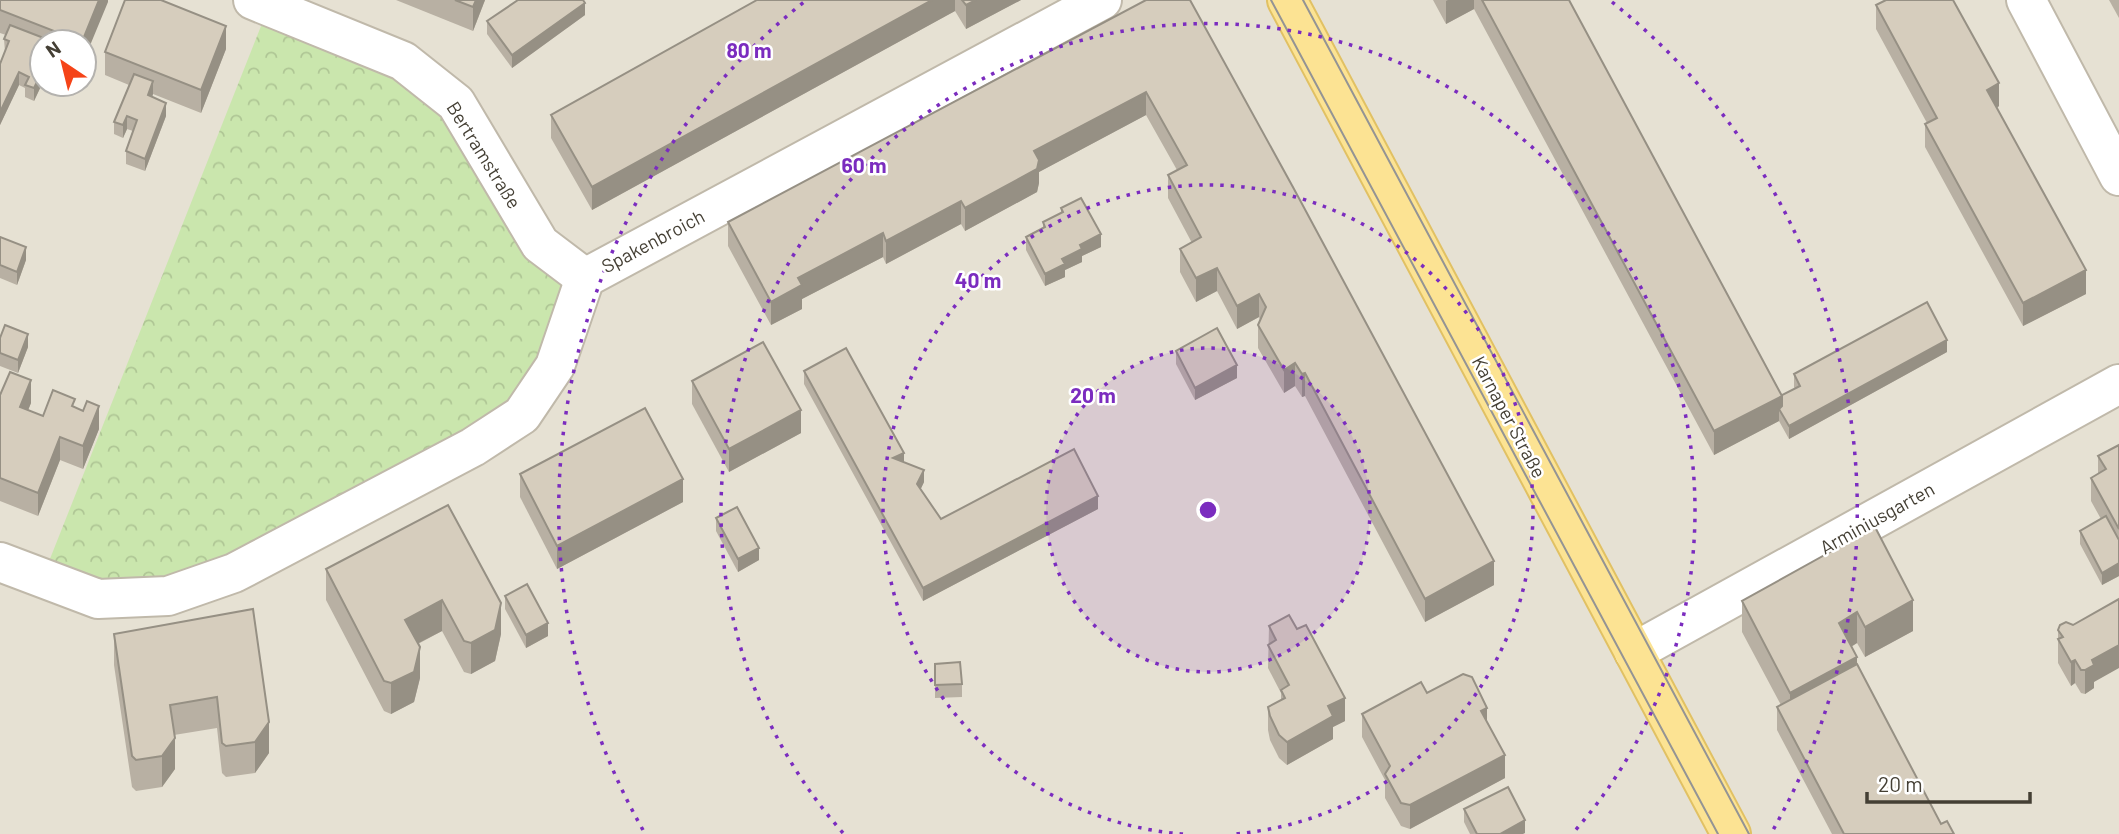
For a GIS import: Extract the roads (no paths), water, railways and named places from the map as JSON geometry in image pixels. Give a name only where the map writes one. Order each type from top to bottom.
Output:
[{"type":"main road","name":"Karnaper Straße","points":[[1287,0],[1634,652],[1722,831]]},
{"type":"street","name":"Bertramstraße","points":[[253,0],[403,61],[456,103],[540,244],[585,278]]},
{"type":"street","name":"Spakenbroich","points":[[0,562],[98,599],[168,596],[234,573],[473,447],[522,415],[555,366],[585,278],[1102,0]]},
{"type":"street","points":[[2025,0],[2119,176]]},
{"type":"street","name":"Arminiusgarten","points":[[1634,652],[2119,384]]},
{"type":"tram line","points":[[1271,0],[1718,834]]},
{"type":"tram line","points":[[1303,0],[1749,834]]}]
